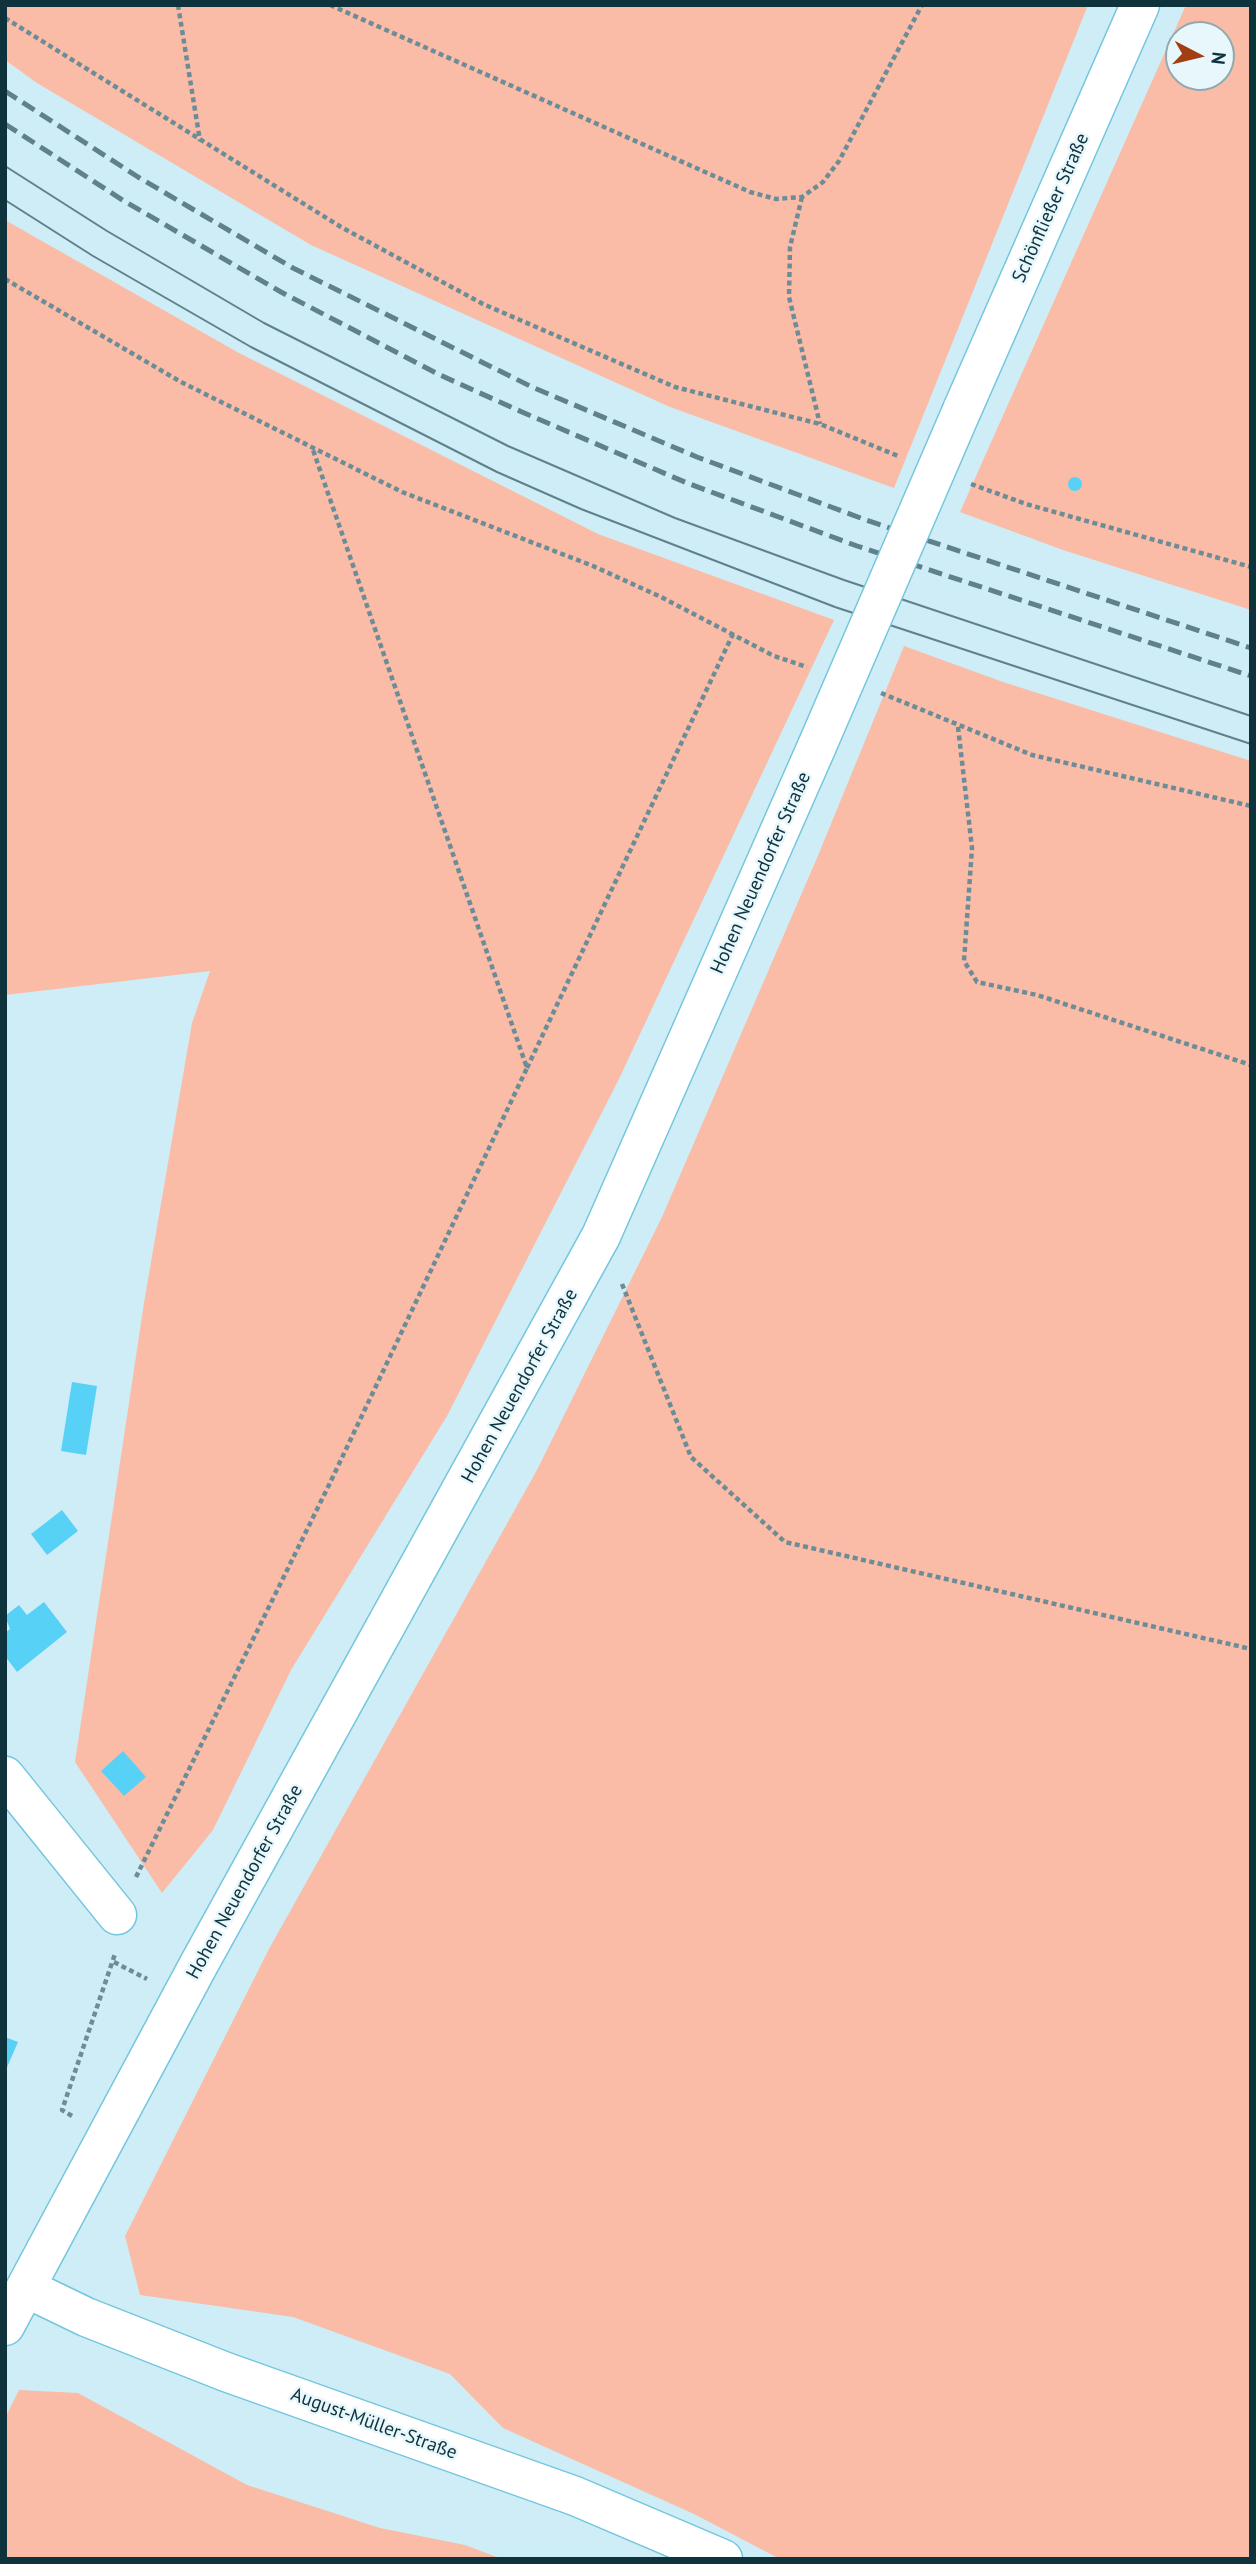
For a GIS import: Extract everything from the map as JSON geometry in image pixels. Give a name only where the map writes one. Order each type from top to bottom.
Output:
[{"type":"main road","name":"Schönfließer Straße","points":[[962,410],[1140,5]]},
{"type":"main road","name":"Hohen Neuendorfer Straße","points":[[5,2326],[199,1964],[601,1236],[962,410]]},
{"type":"main road","points":[[5,1776],[117,1915]]},
{"type":"main road","name":"August-Müller-Straße","points":[[26,2288],[99,2322],[226,2372],[575,2496],[723,2559]]},
{"type":"path","points":[[178,5],[201,141]]},
{"type":"path","points":[[330,5],[750,192],[776,199],[802,197],[823,182],[839,161],[922,5]]},
{"type":"path","points":[[5,18],[341,227],[483,304],[675,387],[820,424],[903,459]]},
{"type":"path","points":[[802,197],[790,247],[789,297],[820,424]]},
{"type":"path","points":[[5,279],[181,382],[402,492],[593,566],[775,656],[811,669]]},
{"type":"path","points":[[312,447],[527,1068]]},
{"type":"path","points":[[964,482],[1026,504],[1251,567]]},
{"type":"path","points":[[117,1915],[335,1472],[733,634]]},
{"type":"path","points":[[872,690],[908,702],[958,727],[1032,755],[1251,806]]},
{"type":"path","points":[[958,727],[972,848],[964,961],[977,982],[1037,995],[1251,1065]]},
{"type":"path","points":[[621,1283],[691,1457],[785,1542],[1251,1649]]},
{"type":"path","points":[[76,2118],[62,2110],[114,1962],[154,1983]]},
{"type":"shaded area","points":[[5,5],[1088,5],[894,488],[670,407],[311,245],[37,83],[5,60]]},
{"type":"shaded area","points":[[1186,5],[1251,5],[1251,610],[1063,550],[960,512],[1165,52],[1165,91],[1235,91],[1235,21],[1179,21]]},
{"type":"shaded area","points":[[5,220],[239,353],[598,534],[834,620],[618,1081],[447,1416],[291,1670],[213,1830],[162,1893],[75,1762],[144,1303],[192,1023],[210,971],[5,995]]},
{"type":"shaded area","points":[[904,646],[1003,682],[1251,761],[1251,2559],[780,2559],[694,2514],[503,2428],[450,2374],[293,2317],[140,2295],[125,2236],[269,1949],[537,1470],[662,1217],[817,858]]},
{"type":"shaded area","points":[[19,2390],[78,2393],[247,2485],[380,2528],[465,2545],[502,2559],[5,2559],[5,2418]]},
{"type":"building","points":[[1075,477],[1080,479],[1080,489],[1075,491],[1070,489],[1068,484],[1070,479]]},
{"type":"building","points":[[72,1382],[97,1386],[86,1455],[61,1451]]},
{"type":"building","points":[[62,1510],[78,1531],[47,1555],[31,1534]]},
{"type":"building","points":[[44,1602],[67,1632],[17,1672],[5,1656],[5,1633],[10,1629],[5,1616],[19,1605],[27,1615]]},
{"type":"building","points":[[123,1751],[146,1777],[124,1796],[101,1771]]},
{"type":"building","points":[[5,2037],[18,2042],[5,2072]]},
{"type":"tram line","points":[[5,166],[107,231],[264,323],[508,446],[675,518],[844,580],[1251,716]]},
{"type":"tram line","points":[[5,200],[93,256],[251,347],[497,472],[581,509],[835,607],[1251,744]]},
{"type":"railway","points":[[5,91],[138,177],[293,268],[532,387],[697,457],[866,520],[1251,648]]},
{"type":"railway","points":[[5,124],[124,201],[281,292],[440,375],[522,412],[687,483],[857,546],[1251,676]]}]
